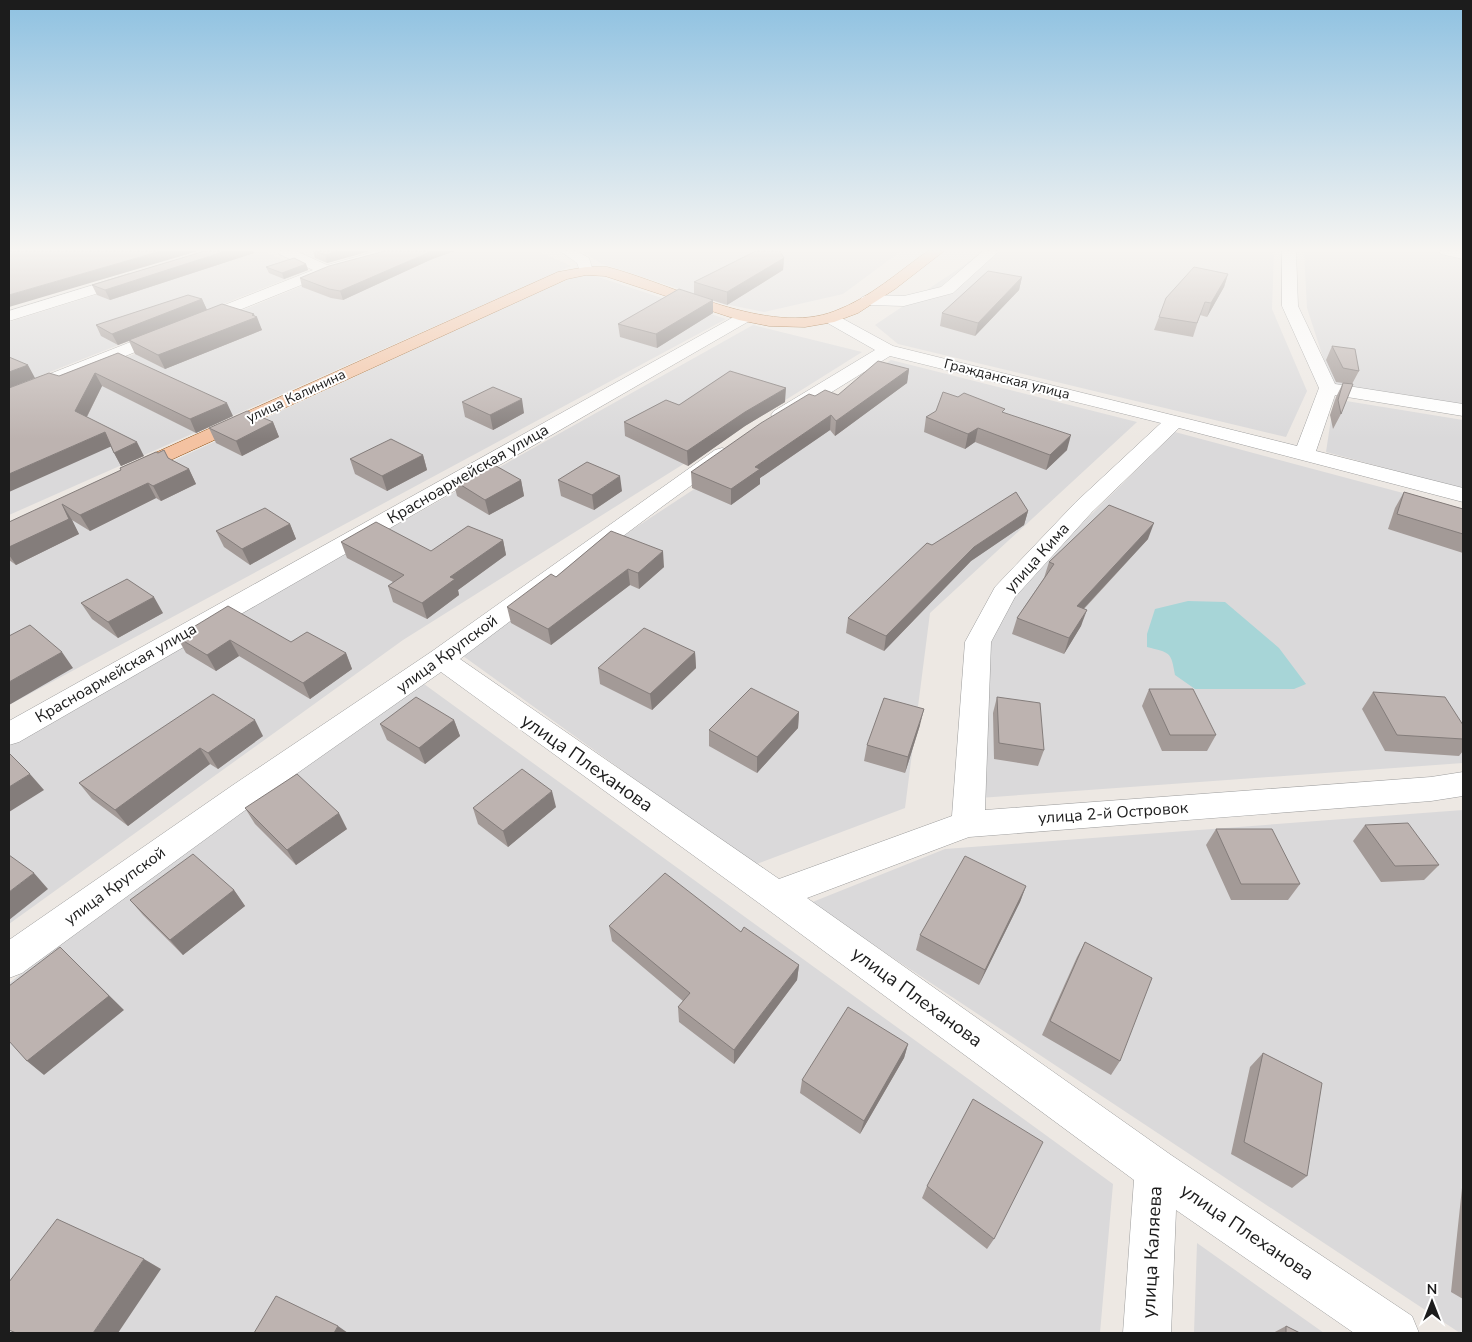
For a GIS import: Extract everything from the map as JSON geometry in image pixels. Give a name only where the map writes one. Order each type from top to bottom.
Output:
[{"type":"main road","name":"улица Калинина","points":[[116,478],[475,314]]},
{"type":"main road","points":[[734,314],[744,317],[788,322],[830,318],[842,314]]},
{"type":"street","points":[[9,396],[216,314]]},
{"type":"street","points":[[1294,314],[1328,388],[1305,454]]},
{"type":"street","name":"Красноармейская улица","points":[[9,734],[744,317]]},
{"type":"street","name":"Гражданская улица","points":[[830,318],[887,350],[1463,495]]},
{"type":"street","name":"улица Крупской","points":[[9,962],[244,794],[441,659],[655,501],[753,432],[887,350]]},
{"type":"street","points":[[1328,388],[1463,410]]},
{"type":"street","name":"улица Кима","points":[[968,824],[978,642],[1004,592],[1084,507],[1175,421]]},
{"type":"street","name":"улица Плеханова","points":[[441,659],[775,895],[1156,1170],[1395,1333]]},
{"type":"street","name":"улица 2-й Островок","points":[[775,895],[968,824],[1431,789],[1463,784]]},
{"type":"street","name":"улица Каляева","points":[[1147,1333],[1156,1170]]},
{"type":"shaded area","points":[[36,314],[198,314],[9,388],[9,322]]},
{"type":"shaded area","points":[[234,314],[464,314],[9,515],[9,405]]},
{"type":"shaded area","points":[[491,314],[710,314],[726,319],[9,705],[9,537]]},
{"type":"shaded area","points":[[892,314],[1274,314],[1307,391],[1286,437],[898,344],[875,325]]},
{"type":"shaded area","points":[[1309,314],[1463,314],[1463,406],[1332,385]]},
{"type":"shaded area","points":[[753,325],[862,352],[403,640],[9,924],[9,742]]},
{"type":"shaded area","points":[[891,360],[1137,422],[930,613],[905,808],[754,865],[452,648]]},
{"type":"shaded area","points":[[1334,399],[1463,420],[1463,489],[1326,452]]},
{"type":"shaded area","points":[[1175,432],[1463,509],[1463,763],[965,799],[977,627]]},
{"type":"shaded area","points":[[413,676],[1113,1184],[1100,1333],[9,1333],[9,983]]},
{"type":"shaded area","points":[[1463,810],[1463,1333],[1460,1333],[810,903],[945,849]]},
{"type":"shaded area","points":[[1197,1243],[1324,1333],[1194,1333]]},
{"type":"water","points":[[1188,601],[1225,602],[1279,648],[1306,684],[1294,689],[1195,689],[1175,675],[1172,661],[1168,654],[1147,647],[1147,634],[1155,609]]},
{"type":"building","points":[[131,314],[164,314],[112,334],[96,325]]},
{"type":"building","points":[[197,314],[253,314],[252,315],[257,317],[158,355],[129,340]]},
{"type":"building","points":[[636,314],[690,314],[656,334],[618,324]]},
{"type":"building","points":[[944,314],[987,314],[978,323]]},
{"type":"building","points":[[1160,314],[1201,314],[1197,323],[1159,317]]},
{"type":"building","points":[[1332,346],[1355,349],[1359,371],[1343,368]]},
{"type":"building","points":[[118,353],[227,403],[190,419],[95,373],[75,411],[137,442],[114,453],[105,432],[9,474],[9,388],[49,373],[59,376]]},
{"type":"building","points":[[9,357],[28,365],[9,372]]},
{"type":"building","points":[[878,361],[909,369],[836,421],[831,415],[755,467],[760,469],[731,489],[691,472],[761,423],[809,394],[815,396],[825,390],[838,395]]},
{"type":"building","points":[[730,371],[786,388],[745,412],[687,451],[624,422],[666,400],[679,405]]},
{"type":"building","points":[[1343,383],[1353,384],[1341,414],[1338,400]]},
{"type":"building","points":[[493,387],[522,399],[490,415],[462,402]]},
{"type":"building","points":[[943,392],[958,397],[964,393],[1005,409],[1002,412],[1071,435],[1050,455],[978,428],[968,434],[926,417],[936,411]]},
{"type":"building","points":[[247,411],[273,422],[236,441],[209,428]]},
{"type":"building","points":[[391,439],[423,455],[382,476],[350,459]]},
{"type":"building","points":[[164,450],[168,458],[189,469],[153,486],[148,483],[80,515],[62,504],[69,519],[9,547],[9,522],[121,470],[120,468]]},
{"type":"building","points":[[489,462],[521,480],[485,500],[453,480]]},
{"type":"building","points":[[587,462],[620,476],[592,495],[558,480]]},
{"type":"building","points":[[1016,492],[1028,511],[974,547],[886,636],[848,618],[927,543],[932,545]]},
{"type":"building","points":[[1404,492],[1463,509],[1463,534],[1397,514]]},
{"type":"building","points":[[1109,505],[1154,523],[1077,606],[1087,610],[1069,638],[1017,618],[1054,564],[1049,562]]},
{"type":"building","points":[[265,508],[290,524],[242,549],[216,531]]},
{"type":"building","points":[[376,522],[431,551],[468,526],[503,540],[450,577],[455,579],[422,603],[388,586],[404,575],[341,542]]},
{"type":"building","points":[[611,531],[663,551],[638,573],[628,569],[548,629],[507,607],[551,574],[556,577]]},
{"type":"building","points":[[127,579],[154,597],[108,622],[81,603]]},
{"type":"building","points":[[228,606],[291,642],[307,632],[346,653],[303,683],[230,640],[207,655],[177,637]]},
{"type":"building","points":[[30,625],[62,652],[9,682],[9,636]]},
{"type":"building","points":[[644,628],[695,652],[650,694],[598,668]]},
{"type":"building","points":[[751,688],[799,712],[757,757],[709,730]]},
{"type":"building","points":[[1149,689],[1193,689],[1216,735],[1170,735]]},
{"type":"building","points":[[1373,692],[1445,697],[1463,725],[1463,739],[1397,735]]},
{"type":"building","points":[[213,694],[255,720],[208,753],[200,748],[115,810],[79,783],[139,743]]},
{"type":"building","points":[[416,697],[454,720],[419,748],[380,724]]},
{"type":"building","points":[[997,697],[1040,703],[1044,750],[999,743]]},
{"type":"building","points":[[884,698],[924,709],[908,757],[867,745]]},
{"type":"building","points":[[9,753],[30,774],[9,787]]},
{"type":"building","points":[[522,769],[552,791],[503,831],[473,808]]},
{"type":"building","points":[[297,774],[339,813],[287,850],[245,808]]},
{"type":"building","points":[[1408,823],[1439,865],[1395,866],[1365,825]]},
{"type":"building","points":[[1216,829],[1272,829],[1300,884],[1241,884]]},
{"type":"building","points":[[193,854],[234,890],[170,940],[130,900]]},
{"type":"building","points":[[9,855],[34,873],[9,892]]},
{"type":"building","points":[[965,856],[1026,886],[985,970],[920,935]]},
{"type":"building","points":[[665,873],[741,932],[744,927],[799,965],[734,1050],[678,1007],[690,993],[609,926]]},
{"type":"building","points":[[1085,942],[1152,978],[1120,1061],[1050,1021]]},
{"type":"building","points":[[60,947],[109,996],[27,1061],[9,1041],[9,986]]},
{"type":"building","points":[[848,1007],[908,1044],[864,1121],[802,1080]]},
{"type":"building","points":[[1263,1053],[1322,1083],[1307,1176],[1244,1142]]},
{"type":"building","points":[[973,1099],[1043,1142],[994,1239],[927,1186]]},
{"type":"building","points":[[57,1219],[144,1259],[93,1333],[16,1333],[9,1330],[9,1282]]},
{"type":"building","points":[[276,1296],[338,1326],[334,1333],[254,1333]]},
{"type":"building","points":[[1286,1326],[1300,1333],[1286,1333]]}]
